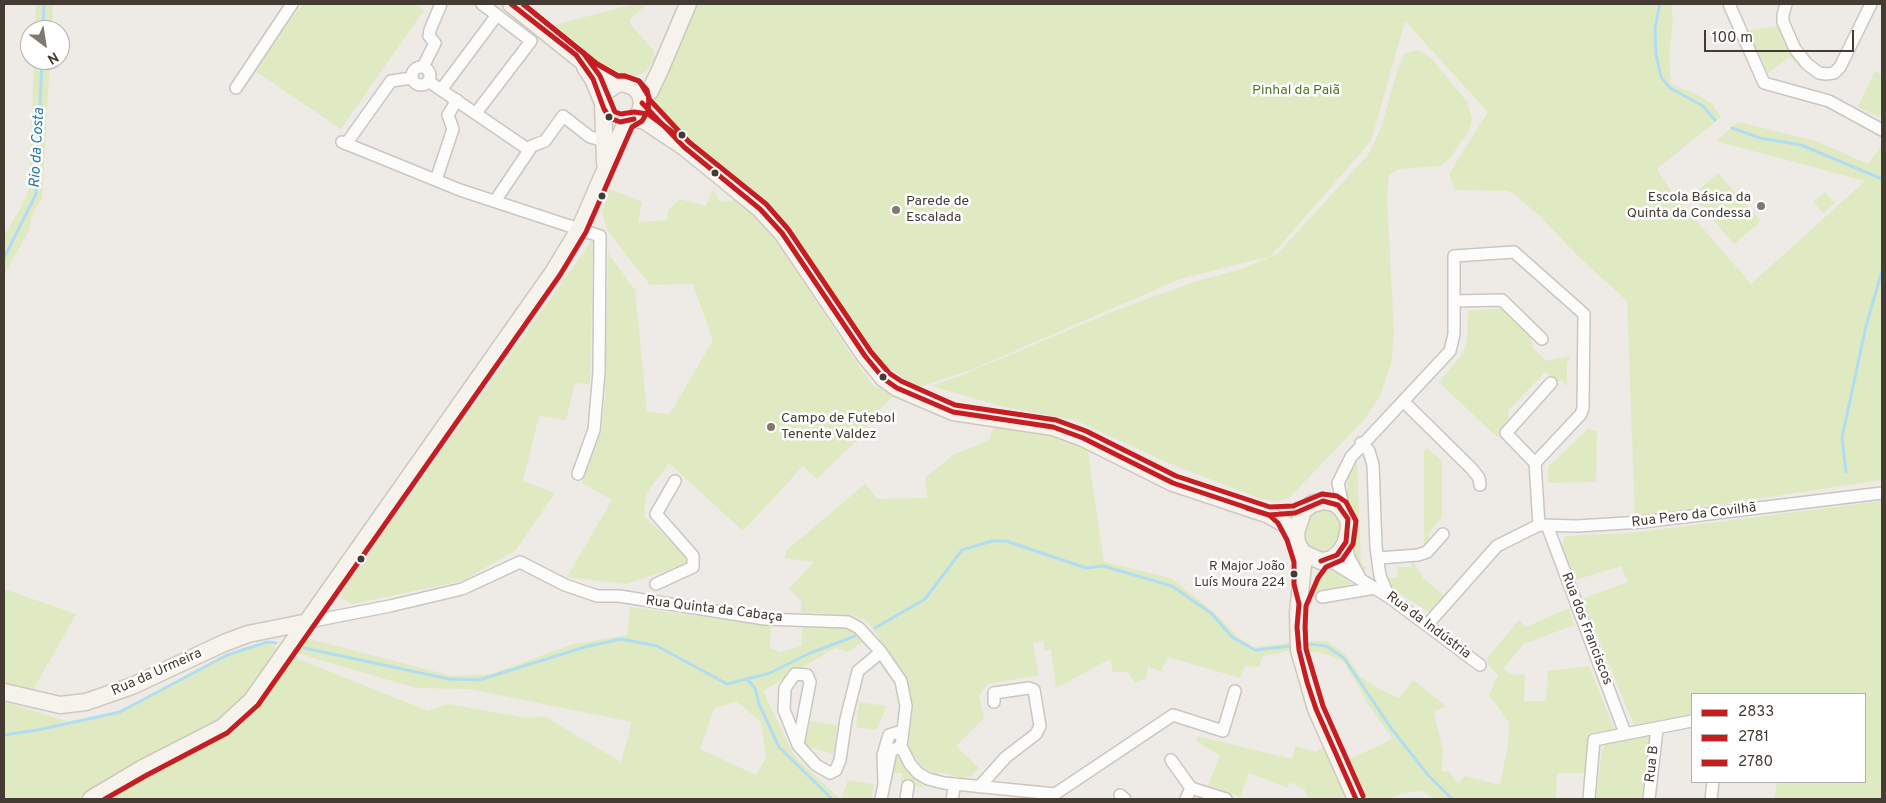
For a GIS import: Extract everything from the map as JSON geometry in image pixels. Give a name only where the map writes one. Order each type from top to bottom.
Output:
[{"type":"street","points":[[236,88],[292,4]]},
{"type":"street","points":[[423,67],[435,43],[429,36],[441,4]]},
{"type":"street","points":[[476,114],[531,41],[482,4]]},
{"type":"street","points":[[511,4],[593,70],[638,90],[642,101],[684,147]]},
{"type":"street","points":[[91,799],[143,768],[223,727],[239,715],[252,700],[554,271],[580,228],[605,170],[630,121],[640,112],[642,101],[650,91],[688,4]]},
{"type":"street","points":[[1729,4],[1764,83],[1829,101],[1882,130]]},
{"type":"street","points":[[1786,4],[1783,14],[1784,22],[1795,49],[1809,66],[1819,73],[1826,74],[1834,73],[1840,67],[1871,4]]},
{"type":"street","points":[[441,90],[497,15]]},
{"type":"street","points":[[605,170],[603,106],[606,91],[647,75],[666,53]]},
{"type":"street","points":[[576,55],[593,79],[603,106],[615,121],[645,121],[684,147],[760,209],[782,233],[865,356],[884,379],[897,388],[953,412],[1053,426],[1084,438],[1172,483],[1269,515],[1288,526],[1306,556],[1324,561]]},
{"type":"street","points":[[412,78],[416,68],[423,67]]},
{"type":"street","points":[[423,67],[430,74],[428,81]]},
{"type":"street","points":[[412,78],[419,85],[428,81]]},
{"type":"street","points":[[412,78],[391,81],[344,143],[436,180],[600,236],[599,372],[594,430],[578,474]]},
{"type":"street","points":[[428,81],[529,150]]},
{"type":"street","points":[[436,180],[453,129],[448,115],[457,100]]},
{"type":"street","points":[[495,201],[532,146],[545,141],[562,116],[590,137],[605,141]]},
{"type":"street","points":[[1299,604],[1311,574],[1324,561],[1341,551],[1346,542],[1349,527],[1340,500],[1338,483],[1344,467],[1362,443],[1450,351],[1454,334],[1454,256],[1514,252],[1584,314],[1584,408],[1581,414],[1535,463],[1506,433],[1551,383]]},
{"type":"street","points":[[1454,301],[1502,300],[1542,339]]},
{"type":"street","points":[[1403,401],[1472,469],[1479,478],[1480,486]]},
{"type":"street","points":[[1362,443],[1369,451],[1372,465],[1376,547],[1383,584],[1389,597]]},
{"type":"street","name":"Rua dos Franciscos","points":[[1535,463],[1543,525],[1625,733]]},
{"type":"street","points":[[656,584],[693,567],[693,556],[656,514],[675,481]]},
{"type":"street","points":[[1338,483],[1310,505],[1301,516],[1298,544],[1303,570],[1297,627],[1299,650],[1316,709],[1356,799]]},
{"type":"street","name":"Rua Pero da Covilhã","points":[[1543,525],[1577,526],[1642,522],[1882,493]]},
{"type":"street","points":[[1269,515],[1290,514],[1310,505],[1328,501],[1345,512]]},
{"type":"street","points":[[1427,625],[1497,546],[1543,525]]},
{"type":"street","points":[[1379,558],[1418,555],[1427,552],[1443,534]]},
{"type":"street","name":"Rua da Indústria","points":[[1346,542],[1349,558],[1362,579]]},
{"type":"street","name":"Rua da Indústria","points":[[1324,561],[1362,579],[1389,597],[1480,665]]},
{"type":"street","name":"Rua Quinta da Cabaça","points":[[308,622],[390,606],[462,589],[520,562],[565,585],[597,596],[619,596],[766,619],[848,622],[859,628],[881,652],[901,681],[906,706],[901,746]]},
{"type":"street","name":"Rua da Indústria","points":[[1322,596],[1375,588]]},
{"type":"street","name":"Rua da Urmeira","points":[[4,692],[60,705],[86,702],[132,686],[224,642],[248,634],[308,622]]},
{"type":"street","points":[[798,745],[810,682],[807,675],[795,674],[785,688],[784,710],[798,745],[816,765],[830,773],[836,770],[840,760],[846,719],[858,671],[881,652]]},
{"type":"street","points":[[979,787],[1006,757],[1036,734],[1040,726],[1034,690],[1030,688],[994,693],[994,702]]},
{"type":"street","points":[[881,799],[891,751],[901,746],[910,764],[918,773],[928,779],[1056,797],[1173,715],[1223,732],[1235,691]]},
{"type":"street","points":[[1589,799],[1594,740],[1691,721]]},
{"type":"street","name":"Rua B","points":[[1649,799],[1657,729]]},
{"type":"street","points":[[884,782],[883,755],[889,735],[902,732]]},
{"type":"street","points":[[1171,760],[1191,788],[1226,799]]},
{"type":"street","points":[[1711,799],[1713,783]]},
{"type":"street","points":[[952,799],[955,784]]},
{"type":"street","points":[[906,799],[908,786]]},
{"type":"street","points":[[1186,799],[1191,788]]},
{"type":"green space","points":[[36,4],[53,4],[52,20],[35,20]]},
{"type":"green space","points":[[302,4],[415,4],[424,10],[341,129],[255,71]]},
{"type":"green space","points":[[634,4],[647,4],[630,19],[630,24],[653,50],[655,59],[646,71],[636,76],[628,77],[606,70],[551,26]]},
{"type":"green space","name":"Pinhal da Paiã","points":[[696,4],[1671,4],[1673,20],[1669,54],[1671,84],[1698,95],[1712,104],[1721,117],[1657,169],[1670,190],[1751,284],[1865,181],[1716,141],[1738,122],[1816,141],[1868,164],[1882,145],[1882,480],[1635,517],[1627,301],[1577,255],[1540,216],[1513,193],[1507,191],[1455,190],[1449,174],[1488,112],[1405,21],[1371,141],[1271,256],[1180,279],[971,370],[916,388],[882,362],[858,333],[791,227],[658,110],[653,95]]},
{"type":"green space","points":[[1779,26],[1804,71],[1789,57],[1768,73],[1748,31]]},
{"type":"green space","points":[[1418,50],[1431,58],[1467,102],[1472,119],[1469,131],[1449,159],[1440,166],[1398,169],[1389,175],[1387,198],[1394,333],[1391,363],[1380,396],[1364,420],[1290,497],[1278,502],[1258,498],[1166,462],[1075,420],[1004,407],[931,386],[960,376],[1114,311],[1194,282],[1245,268],[1277,254],[1368,155],[1381,128],[1398,68],[1405,53]]},
{"type":"green space","points":[[34,70],[49,70],[42,198],[31,216],[30,229],[4,275],[4,236],[29,189]]},
{"type":"green space","points":[[1875,71],[1882,75],[1882,116],[1879,117],[1858,107]]},
{"type":"green space","points":[[1718,173],[1761,221],[1734,244],[1692,196]]},
{"type":"green space","points":[[714,188],[717,198],[723,202],[739,200],[775,239],[858,365],[874,386],[894,396],[878,411],[857,440],[817,479],[803,466],[743,531],[669,463],[646,494],[644,516],[685,555],[686,564],[626,584],[567,577],[612,500],[582,483],[601,431],[605,396],[608,253],[635,290],[647,412],[670,414],[713,340],[693,284],[650,285],[607,230],[602,213],[610,189],[642,202],[638,222],[667,220],[668,211],[679,199],[706,206]]},
{"type":"green space","points":[[1825,192],[1835,203],[1823,213],[1813,202]]},
{"type":"green space","points":[[593,239],[590,384],[575,383],[566,420],[539,416],[523,481],[555,493],[516,550],[462,581],[352,604],[341,598],[346,585]]},
{"type":"green space","points":[[1502,308],[1530,334],[1533,348],[1547,361],[1570,356],[1567,365],[1567,387],[1562,380],[1557,382],[1545,372],[1508,411],[1509,424],[1497,437],[1439,382],[1463,353],[1467,340],[1468,311]]},
{"type":"green space","points":[[994,426],[1041,431],[1087,446],[1104,562],[1171,578],[1214,612],[1238,637],[1254,647],[1293,643],[1295,650],[1263,656],[1259,667],[1245,666],[1240,678],[1168,657],[1161,671],[1148,667],[1146,678],[1135,683],[1128,672],[1113,672],[1110,659],[1056,688],[1051,650],[1045,651],[1043,641],[1033,643],[1039,675],[988,684],[979,695],[984,718],[956,746],[979,768],[971,776],[963,778],[940,772],[937,775],[923,767],[910,750],[908,730],[913,713],[901,671],[868,622],[856,616],[801,612],[801,601],[789,589],[814,562],[784,558],[787,550],[865,484],[878,499],[927,498],[925,478],[953,455],[989,440]]},
{"type":"green space","points":[[1588,429],[1597,431],[1596,482],[1548,483],[1548,467]]},
{"type":"green space","points":[[1427,448],[1442,461],[1442,517],[1428,534],[1432,542],[1424,548],[1424,451]]},
{"type":"green space","points":[[1357,463],[1361,563],[1368,568],[1361,570],[1353,556],[1355,516],[1346,498],[1348,476]]},
{"type":"green space","points":[[1882,501],[1882,799],[1774,799],[1777,783],[1866,783],[1866,693],[1691,693],[1691,714],[1634,725],[1582,599],[1628,582],[1621,566],[1575,580],[1562,545],[1565,536],[1631,533]]},
{"type":"green space","points":[[1319,508],[1331,509],[1342,521],[1338,544],[1327,554],[1314,553],[1305,543],[1303,535],[1310,514]]},
{"type":"green space","points":[[1413,561],[1423,578],[1444,596],[1430,613],[1390,587],[1386,577],[1397,578],[1398,567],[1411,567]]},
{"type":"green space","points":[[1328,570],[1336,572],[1352,584],[1313,592],[1319,576]]},
{"type":"green space","points":[[4,589],[76,614],[33,690],[4,685]]},
{"type":"green space","points":[[630,607],[771,626],[770,648],[780,652],[802,646],[802,625],[846,626],[856,631],[864,641],[848,652],[835,648],[763,691],[794,756],[840,799],[4,799],[4,702],[73,723],[120,712],[227,655],[267,642],[286,654],[428,711],[448,704],[527,718],[544,716],[621,762],[632,722],[469,689],[416,688],[296,653],[306,638],[452,676],[492,674],[570,645],[627,635]],"holes":[[[736,701],[761,722],[766,758],[756,775],[700,749],[714,709]]]},
{"type":"green space","points":[[1569,608],[1574,625],[1524,644],[1503,669],[1513,675],[1525,674],[1524,701],[1546,701],[1548,671],[1589,666],[1614,729],[1589,734],[1585,773],[1557,773],[1556,799],[1434,799],[1422,791],[1402,793],[1389,799],[1366,799],[1349,759],[1392,738],[1368,704],[1344,662],[1326,654],[1308,651],[1306,641],[1327,641],[1346,655],[1361,677],[1379,689],[1399,698],[1413,680],[1446,706],[1434,712],[1443,752],[1441,771],[1449,772],[1458,784],[1465,776],[1500,785],[1508,745],[1509,722],[1489,695],[1498,675],[1489,666],[1487,658],[1519,620],[1526,627]]},
{"type":"green space","points":[[859,702],[887,706],[876,730],[856,727]]},
{"type":"green space","points":[[811,721],[837,725],[834,754],[804,746]]},
{"type":"green space","points":[[1197,736],[1292,759],[1295,746],[1316,752],[1326,745],[1350,799],[1311,799],[1307,797],[1305,790],[1290,782],[1287,788],[1249,773],[1240,797],[1208,785],[1220,756],[1197,741]]},
{"type":"green space","points":[[1647,736],[1651,739],[1643,799],[1596,799],[1602,749],[1606,744]]},
{"type":"green space","points":[[896,753],[907,771],[925,788],[901,782],[902,773],[891,773]]},
{"type":"green space","points":[[848,780],[874,784],[871,799],[841,799]]},
{"type":"waterway","name":"Rio da Costa","points":[[43,20],[44,4]]},
{"type":"waterway","points":[[1660,4],[1655,28],[1656,55],[1661,77],[1670,88],[1703,106],[1715,120]]},
{"type":"waterway","name":"Rio da Costa","points":[[4,258],[36,194],[42,70]]},
{"type":"waterway","points":[[1732,128],[1760,138],[1801,145],[1882,179]]},
{"type":"waterway","points":[[1846,472],[1842,438],[1866,326],[1882,271]]},
{"type":"waterway","points":[[875,628],[925,599],[962,550],[992,541],[1006,541],[1086,568],[1103,566],[1172,586],[1212,614],[1232,637],[1255,650],[1291,646]]},
{"type":"waterway","points":[[304,648],[449,679],[479,680],[585,647],[621,639],[657,646],[727,684],[770,673],[808,654],[855,636]]},
{"type":"waterway","points":[[4,735],[38,730],[120,712],[227,655],[267,642],[276,643]]},
{"type":"waterway","points":[[1308,644],[1326,646],[1344,658],[1391,728],[1428,775],[1452,799]]},
{"type":"waterway","points":[[747,679],[755,688],[759,704],[779,747],[832,799]]},
{"type":"transit line","name":"2833","points":[[511,4],[576,55],[593,79],[604,109],[610,118],[620,122],[634,119]]},
{"type":"transit line","name":"2781","points":[[105,799],[227,733],[258,705],[560,275],[586,232],[632,127],[642,121],[648,111],[649,97],[639,81],[625,76],[618,76],[597,64],[523,4]]},
{"type":"transit line","name":"2780","points":[[523,4],[597,64],[618,76],[625,76],[639,81],[647,90],[649,99],[689,142],[766,204],[788,229],[871,352],[889,373],[901,381],[955,405],[1056,420],[1086,431],[1176,476],[1270,507],[1293,506],[1322,494],[1337,496],[1346,502],[1356,521],[1353,544],[1342,560],[1326,567],[1318,578],[1306,606],[1306,649],[1323,706],[1363,796]]},
{"type":"transit line","name":"2780","points":[[584,54],[600,76],[615,112],[621,114],[634,112],[648,114],[675,134]]},
{"type":"transit line","name":"2833","points":[[642,103],[684,147],[760,209],[782,233],[865,356],[884,379],[897,388],[953,412],[1053,427],[1083,438],[1173,483],[1269,515],[1278,523],[1287,540],[1294,562],[1294,584],[1299,604],[1297,627],[1299,650],[1307,682],[1316,709],[1356,799]]},
{"type":"transit line","name":"2833","points":[[1247,508],[1269,515],[1295,513],[1323,501],[1338,505],[1348,519],[1346,542],[1337,555],[1321,561]]},
{"type":"place","name":"Escola Básica da Quinta da Condessa","points":[[1761,206]]},
{"type":"place","name":"Parede de Escalada","points":[[896,210]]},
{"type":"place","name":"Campo de Futebol Tenente Valdez","points":[[771,427]]},
{"type":"place","name":"R Major João Luís Moura 224","points":[[1294,574]]}]
